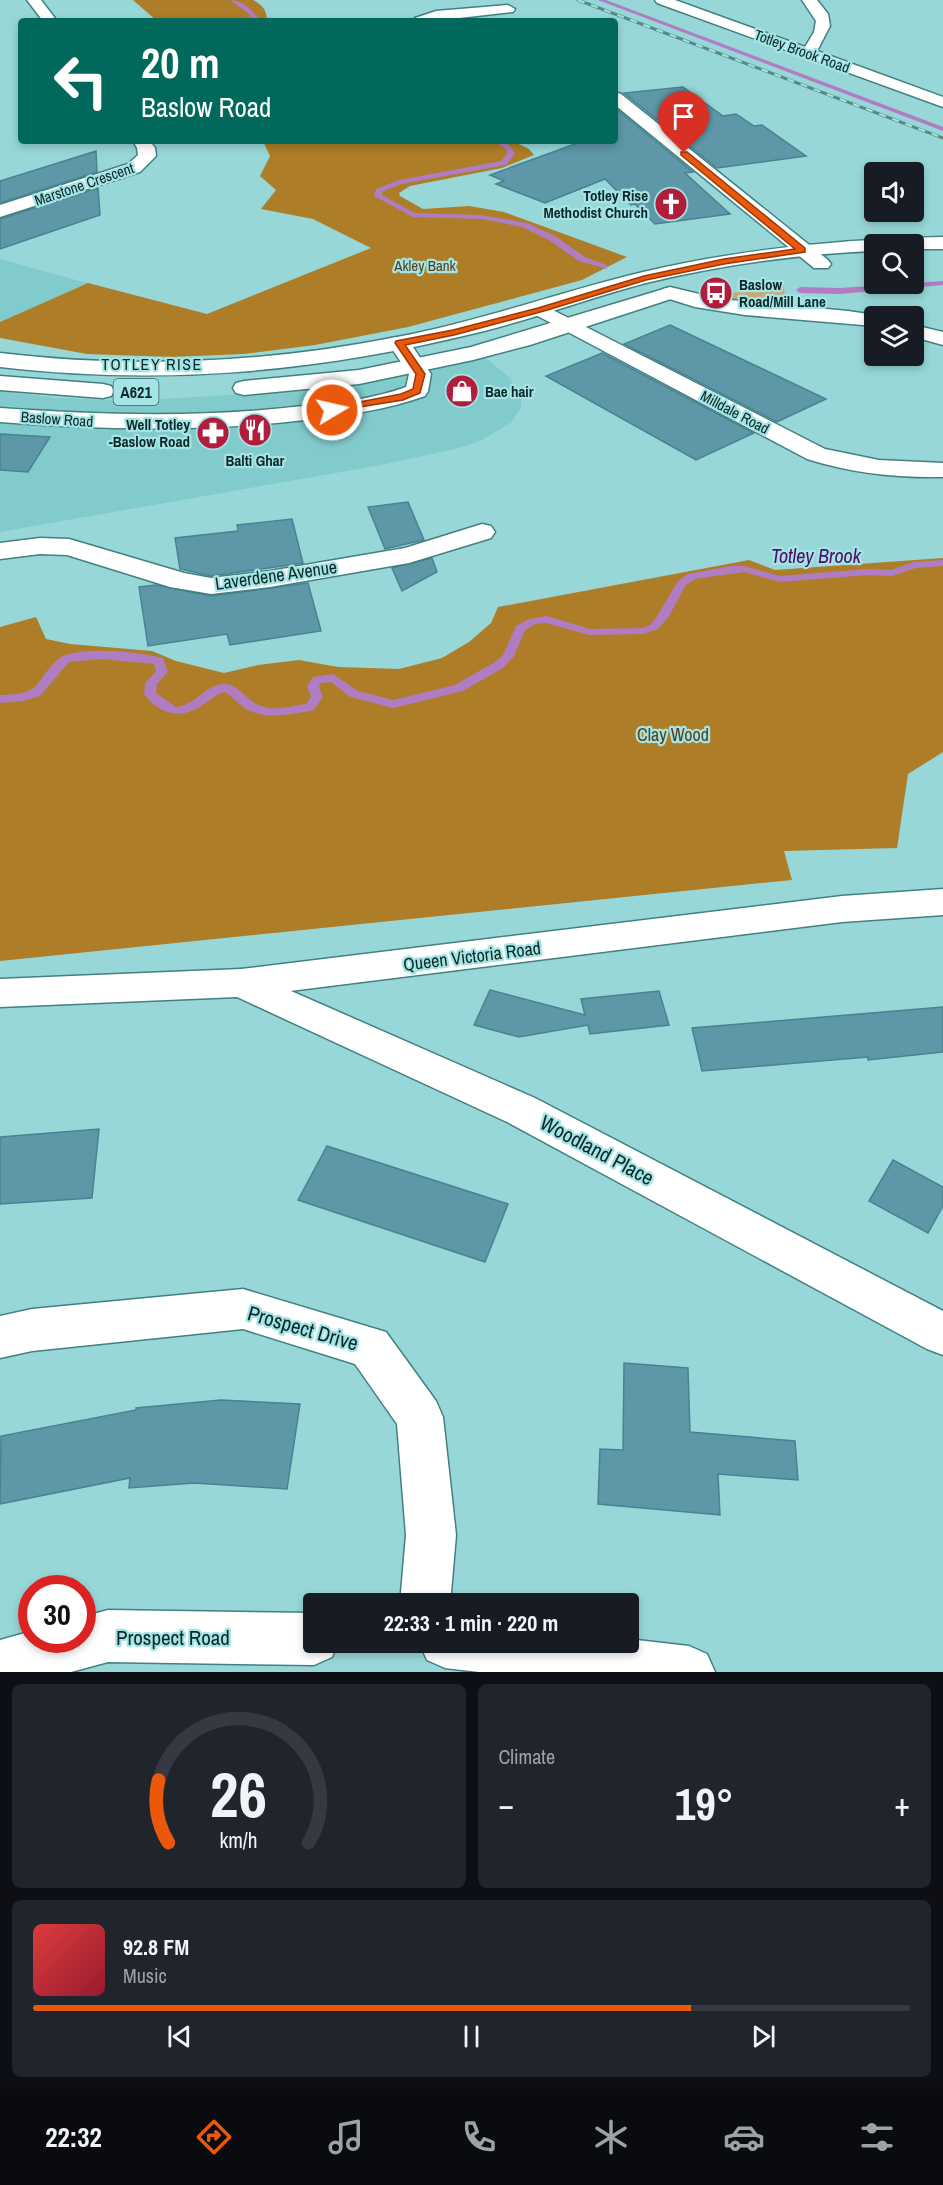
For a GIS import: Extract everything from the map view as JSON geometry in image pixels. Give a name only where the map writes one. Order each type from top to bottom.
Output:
[{"type":"street","points":[[34,0],[48,18]]},
{"type":"street","points":[[496,0],[518,18]]},
{"type":"street","name":"Totley Brook Road","points":[[662,0],[943,102]]},
{"type":"street","points":[[808,53],[824,32],[825,25],[822,15],[809,0]]},
{"type":"street","points":[[428,18],[436,15],[508,9]]},
{"type":"street","points":[[618,99],[821,264]]},
{"type":"street","name":"Marstone Crescent","points":[[0,212],[134,168],[147,156],[143,144]]},
{"type":"street","name":"A621","points":[[0,360],[52,366],[176,370],[268,364],[454,332],[541,310],[644,278],[724,261],[802,250],[881,244],[943,243]]},
{"type":"street","points":[[924,260],[943,260]]},
{"type":"street","points":[[225,389],[359,377],[502,345],[670,293],[753,275],[821,264],[864,262]]},
{"type":"street","points":[[670,293],[700,303],[728,308],[864,320]]},
{"type":"street","name":"Milldale Road","points":[[541,310],[816,454],[870,468],[943,470]]},
{"type":"street","points":[[924,334],[943,339]]},
{"type":"street","points":[[399,343],[416,365]]},
{"type":"street","name":"Baslow Road","points":[[0,415],[73,421],[142,422],[294,415],[403,397],[417,391],[420,374],[416,365]]},
{"type":"street","name":"A621","points":[[0,383],[56,389],[123,392]]},
{"type":"street","name":"Laverdene Avenue","points":[[0,551],[40,546],[69,548],[180,581],[211,586],[270,579],[410,555],[482,532]]},
{"type":"street","name":"Queen Victoria Road","points":[[0,993],[241,983],[842,909],[943,902]]},
{"type":"street","name":"Woodland Place","points":[[241,983],[520,1110],[943,1335]]},
{"type":"street","name":"Prospect Drive","points":[[0,1337],[32,1330],[243,1309],[370,1347],[420,1417],[431,1535],[426,1593]]},
{"type":"street","name":"Prospect Road","points":[[0,1666],[108,1636],[303,1638]]},
{"type":"street","points":[[534,1653],[689,1672]]},
{"type":"shaded area","points":[[0,259],[83,282],[88,283],[0,322]]},
{"type":"shaded area","points":[[783,282],[787,308],[706,299]]},
{"type":"shaded area","points":[[482,355],[509,377],[521,399],[521,407],[512,422],[480,441],[459,448],[381,465],[0,532],[0,391],[59,398],[131,401],[277,392],[345,382]]},
{"type":"green space","points":[[133,0],[253,0],[263,8],[267,18],[154,18]]},
{"type":"green space","name":"Akley Bank","points":[[264,144],[519,144],[529,149],[534,155],[502,168],[410,186],[399,193],[400,196],[423,209],[469,206],[504,212],[627,257],[582,280],[408,327],[315,345],[243,354],[171,357],[87,354],[0,338],[0,322],[88,283],[207,314],[371,248],[313,219],[261,209],[276,190],[260,176],[270,156]]},
{"type":"green space","name":"Clay Wood","points":[[943,558],[943,752],[908,774],[897,848],[784,851],[792,880],[0,961],[0,627],[36,617],[46,639],[70,644],[152,651],[176,661],[224,673],[258,665],[299,660],[338,667],[399,669],[442,658],[469,642],[491,623],[498,607],[749,560],[775,570]]},
{"type":"building","points":[[683,87],[723,116],[736,114],[754,126],[762,125],[806,156],[717,168],[624,93]]},
{"type":"building","points":[[618,110],[693,172],[685,173],[730,214],[655,224],[635,204],[631,205],[605,179],[545,203],[496,184],[504,181],[490,175],[575,144],[618,144]]},
{"type":"building","points":[[96,151],[97,172],[0,203],[0,181]]},
{"type":"building","points":[[98,188],[100,215],[0,249],[0,219]]},
{"type":"building","points":[[670,325],[826,399],[777,422],[624,344]]},
{"type":"building","points":[[602,353],[754,433],[696,460],[546,376]]},
{"type":"building","points":[[0,434],[50,437],[28,472],[0,470]]},
{"type":"building","points":[[408,502],[424,540],[385,549],[368,507]]},
{"type":"building","points":[[292,519],[303,563],[211,576],[180,569],[175,538],[238,531],[237,525]]},
{"type":"building","points":[[432,558],[437,572],[402,591],[392,568]]},
{"type":"building","points":[[308,583],[321,631],[230,645],[227,634],[148,646],[139,587],[156,585],[211,596]]},
{"type":"building","points":[[490,990],[585,1015],[581,999],[659,991],[669,1025],[590,1034],[588,1025],[519,1037],[474,1025]]},
{"type":"building","points":[[943,1007],[943,1052],[868,1060],[868,1057],[702,1071],[692,1028]]},
{"type":"building","points":[[99,1129],[92,1198],[0,1204],[0,1137]]},
{"type":"building","points":[[327,1146],[508,1204],[485,1262],[298,1200]]},
{"type":"building","points":[[893,1160],[943,1187],[943,1206],[928,1233],[869,1201]]},
{"type":"building","points":[[624,1363],[688,1368],[690,1432],[795,1441],[798,1480],[718,1474],[720,1515],[598,1504],[600,1449],[623,1450]]},
{"type":"building","points":[[221,1400],[300,1404],[287,1489],[194,1483],[129,1488],[130,1478],[0,1504],[1,1436],[136,1410],[136,1408]]},
{"type":"waterway","points":[[233,0],[255,18]]},
{"type":"waterway","points":[[601,0],[943,129]]},
{"type":"waterway","points":[[502,144],[509,148],[511,154],[503,163],[399,182],[379,191],[378,196],[413,215],[482,217],[524,225],[552,238],[582,259],[604,267]]},
{"type":"waterway","points":[[800,290],[840,291],[943,283]]},
{"type":"waterway","name":"Totley Brook","points":[[0,699],[23,698],[36,693],[65,659],[101,655],[159,661],[162,672],[151,683],[150,694],[170,710],[182,711],[214,691],[225,688],[232,690],[250,706],[267,712],[310,707],[317,697],[313,686],[317,680],[333,678],[354,694],[393,704],[459,688],[499,665],[508,656],[520,628],[533,621],[547,619],[589,632],[643,631],[654,627],[662,618],[682,583],[692,576],[744,569],[780,579],[868,572],[892,573],[914,565],[943,563]]},
{"type":"railway","points":[[578,0],[943,138]]},
{"type":"place","name":"Totley Rise Methodist Church","points":[[671,204]]},
{"type":"place","name":"Baslow Road/Mill Lane","points":[[716,293]]},
{"type":"place","name":"Bae hair","points":[[462,391]]},
{"type":"place","name":"Balti Ghar","points":[[255,430]]},
{"type":"place","name":"Well Totley -Baslow Road","points":[[213,433]]},
{"type":"district","name":"TOTLEY RISE","points":[[152,364]]},
{"type":"route","points":[[332,410],[403,397],[417,391],[420,374],[399,343],[541,310],[644,278],[724,261],[802,250],[684,153]]}]
